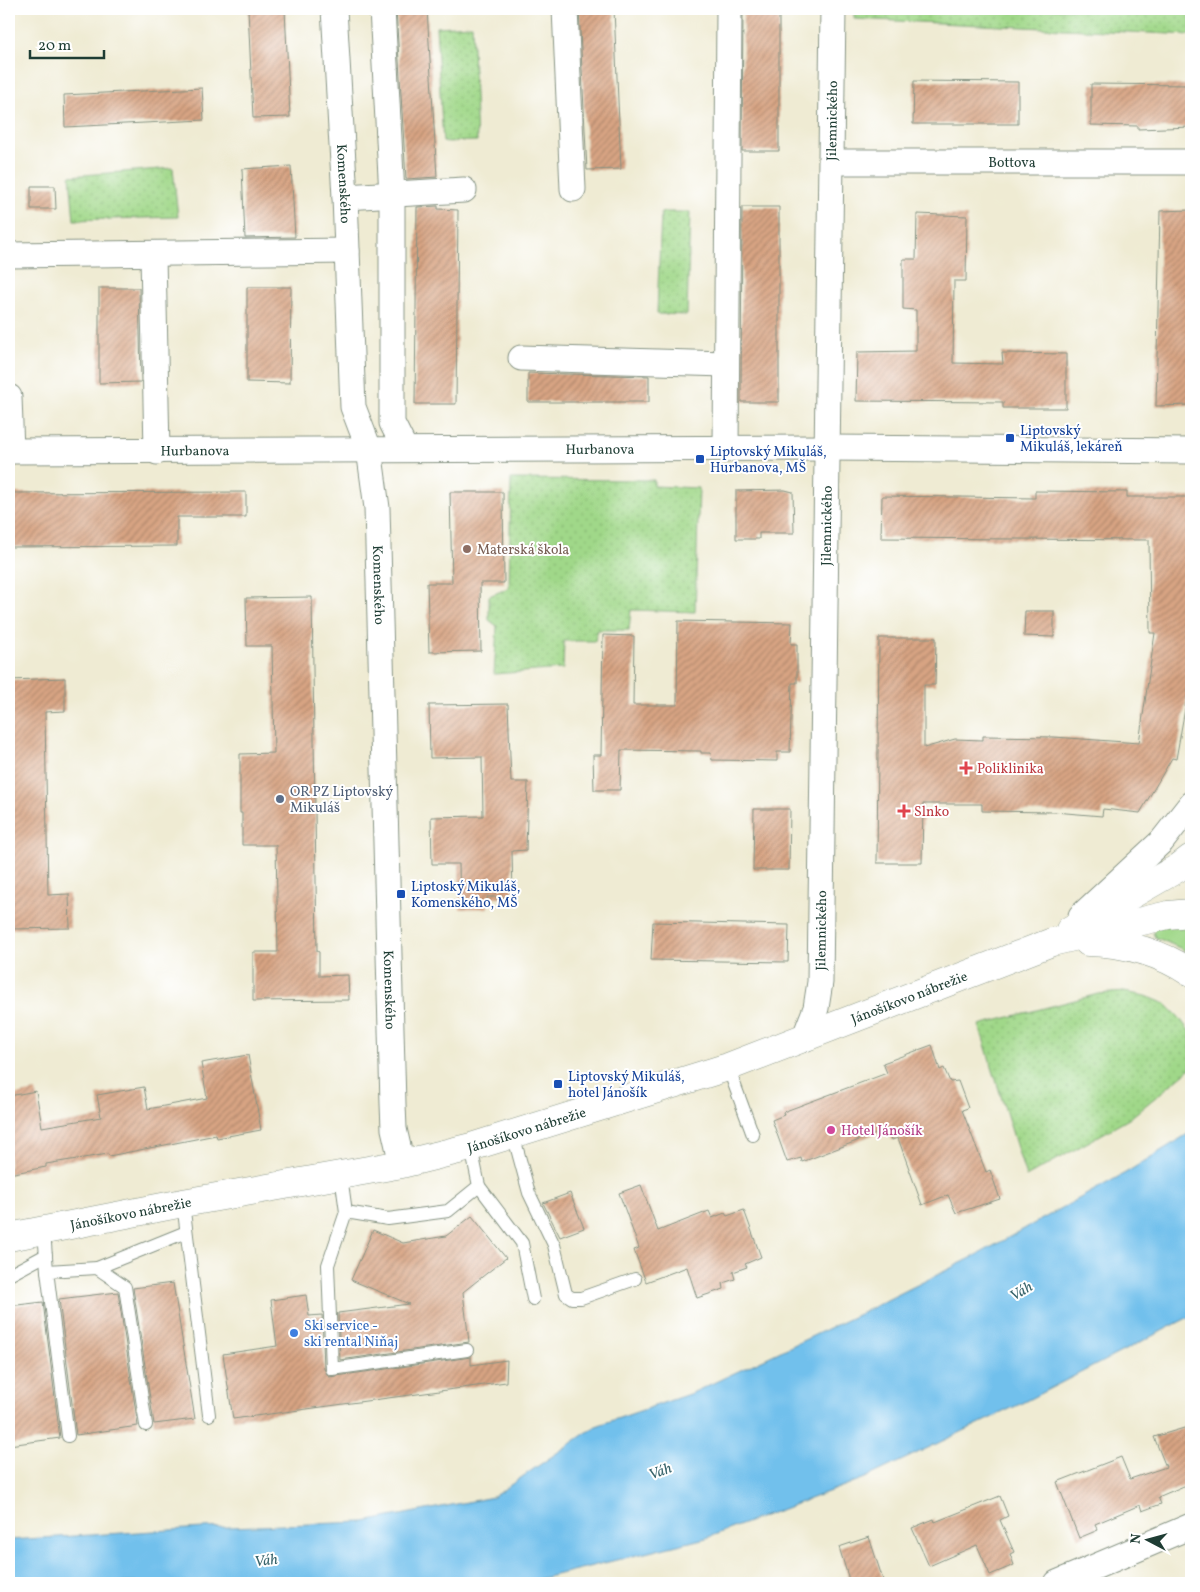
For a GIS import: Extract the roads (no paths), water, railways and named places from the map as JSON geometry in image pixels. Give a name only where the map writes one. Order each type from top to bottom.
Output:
[{"type":"main road","name":"Jánošíkovo nábrežie","points":[[1052,942],[1178,868],[1191,858]]},
{"type":"main road","name":"Jánošíkovo nábrežie","points":[[9,1237],[45,1242],[183,1203],[341,1176],[402,1164],[471,1147],[728,1067],[1052,942],[1168,915],[1191,913]]},
{"type":"main road","points":[[1052,942],[1117,943],[1160,955],[1191,973]]},
{"type":"street","name":"Komenského","points":[[334,9],[345,198],[353,407],[369,449],[377,508],[394,1129],[402,1164]]},
{"type":"street","points":[[382,9],[392,195],[392,423],[405,449]]},
{"type":"street","points":[[565,9],[573,189]]},
{"type":"street","points":[[726,450],[729,9]]},
{"type":"street","name":"Jilemnického","points":[[804,1039],[816,1008],[820,982],[829,448],[833,9]]},
{"type":"street","name":"Bottova","points":[[832,162],[1191,162]]},
{"type":"street","points":[[345,198],[464,190]]},
{"type":"street","points":[[9,255],[153,255],[347,251]]},
{"type":"street","points":[[153,255],[157,452]]},
{"type":"street","points":[[521,358],[726,364]]},
{"type":"street","points":[[9,398],[10,451]]},
{"type":"street","name":"Hurbanova","points":[[10,451],[726,450],[829,448],[1191,451]]},
{"type":"street","points":[[1052,942],[1162,841],[1191,804]]},
{"type":"street","points":[[1057,1583],[1191,1526]]},
{"type":"lane","points":[[728,1067],[753,1135]]},
{"type":"lane","points":[[512,1134],[529,1193],[554,1245],[566,1294],[572,1298],[581,1298],[635,1279]]},
{"type":"lane","points":[[471,1147],[479,1186],[522,1244],[533,1299]]},
{"type":"lane","points":[[341,1176],[346,1212],[328,1265],[332,1368],[467,1350]]},
{"type":"lane","points":[[346,1212],[388,1219],[448,1210],[479,1186]]},
{"type":"lane","points":[[183,1203],[209,1414]]},
{"type":"lane","points":[[47,1271],[97,1268],[186,1232]]},
{"type":"lane","points":[[45,1242],[68,1436]]},
{"type":"lane","points":[[9,1275],[45,1242]]},
{"type":"lane","points":[[97,1268],[125,1287],[146,1425]]},
{"type":"water","name":"Váh","points":[[1191,1132],[1191,1316],[1018,1405],[865,1478],[706,1538],[527,1582],[9,1583],[9,1540],[203,1528],[364,1522],[493,1497],[596,1426],[692,1393],[855,1316],[977,1255],[1127,1172]]},
{"type":"place","name":"Liptovský Mikuláš, lekáreň","points":[[1010,438]]},
{"type":"place","name":"Liptovský Mikuláš, Hurbanova, MŠ","points":[[700,459]]},
{"type":"place","name":"Materská škola","points":[[467,549]]},
{"type":"place","name":"Poliklinika","points":[[966,768]]},
{"type":"place","name":"OR PZ Liptovský Mikuláš","points":[[280,799]]},
{"type":"place","name":"Slnko","points":[[904,811]]},
{"type":"place","name":"Liptoský Mikuláš, Komenského, MŠ","points":[[401,894]]},
{"type":"place","name":"Liptovský Mikuláš, hotel Jánošík","points":[[558,1084]]},
{"type":"place","name":"Hotel Jánošík","points":[[831,1130]]},
{"type":"place","name":"Ski service - ski rental Niňaj","points":[[294,1333]]}]
